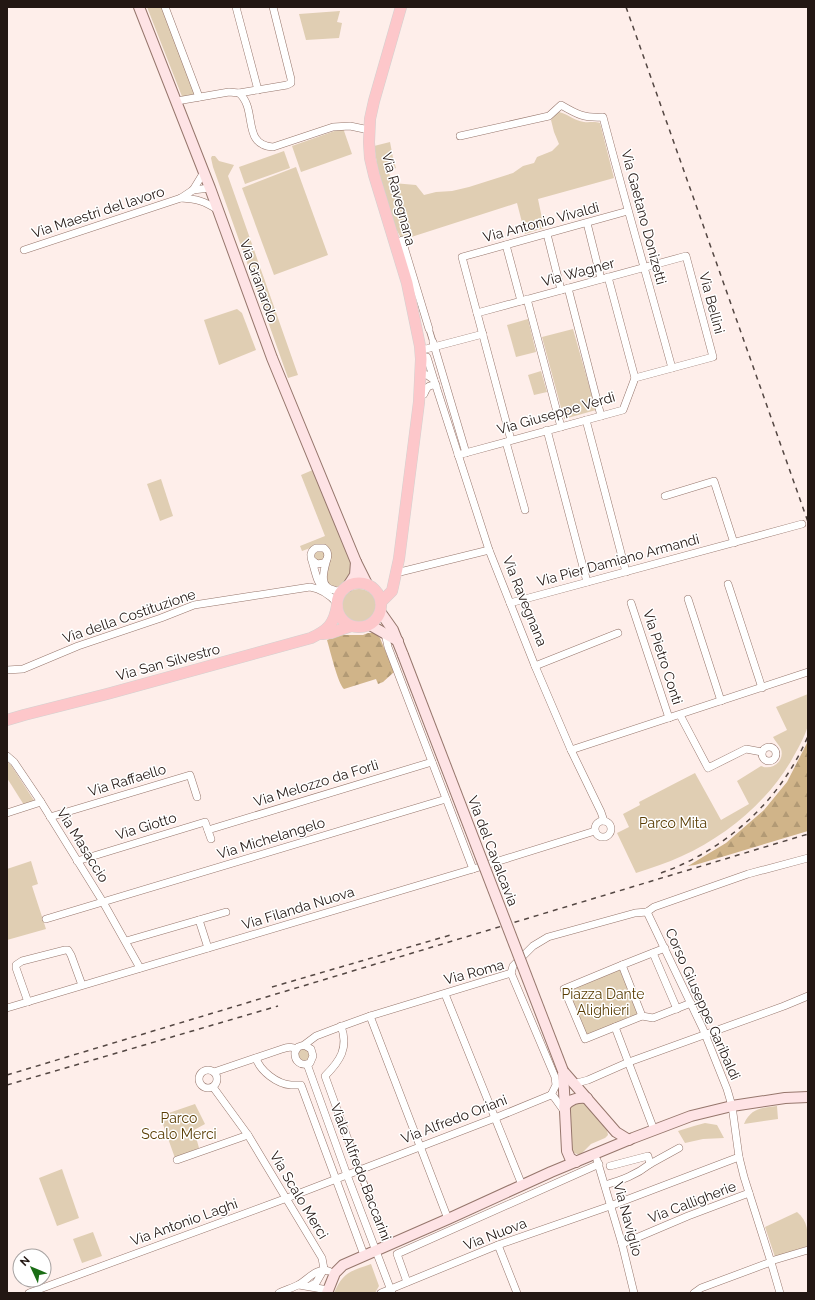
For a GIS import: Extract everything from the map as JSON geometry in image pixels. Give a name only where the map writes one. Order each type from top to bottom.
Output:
[{"type":"main road","name":"Via Granarolo","points":[[139,7],[204,172],[272,358],[356,562],[369,586]]},
{"type":"main road","name":"Via Ravegnana","points":[[402,7],[374,101],[369,130],[370,158],[374,175],[411,282],[410,295],[420,346],[429,378]]},
{"type":"main road","name":"Via Ravegnana","points":[[410,295],[430,349],[429,378]]},
{"type":"main road","points":[[356,562],[355,575],[342,592],[337,604],[338,612],[341,618],[351,626],[361,627],[370,625],[377,619],[381,607],[392,591],[399,559],[416,424],[429,378]]},
{"type":"main road","points":[[416,424],[429,378]]},
{"type":"main road","points":[[347,587],[357,583],[380,588],[387,585],[396,573]]},
{"type":"main road","points":[[369,586],[380,596],[381,607]]},
{"type":"main road","name":"Via San Silvestro","points":[[7,720],[312,638],[330,625],[335,618],[337,604]]},
{"type":"main road","name":"Via del Cavalcavia","points":[[381,607],[398,641],[563,1071],[612,1128],[619,1135],[629,1140]]},
{"type":"main road","points":[[370,625],[398,641]]},
{"type":"main road","name":"Via San Silvestro","points":[[319,634],[331,633],[351,626]]},
{"type":"main road","name":"Via San Silvestro","points":[[7,716],[24,715]]},
{"type":"main road","name":"Via del Cavalcavia","points":[[563,1071],[566,1151]]},
{"type":"main road","points":[[327,1291],[335,1273],[343,1265],[551,1172],[629,1140],[691,1116],[732,1106],[785,1098],[808,1097]]},
{"type":"main road","points":[[564,1109],[571,1100],[577,1098],[587,1098]]},
{"type":"main road","points":[[580,1160],[594,1148],[613,1139],[614,1134],[612,1128]]},
{"type":"main road","points":[[551,1172],[566,1151],[570,1158],[580,1160]]},
{"type":"street","points":[[165,7],[198,97]]},
{"type":"street","points":[[236,7],[258,90]]},
{"type":"street","points":[[176,101],[229,92],[238,93],[258,90],[291,83],[290,71],[273,7]]},
{"type":"street","points":[[238,93],[244,99],[249,111],[254,136],[257,142],[265,146],[273,147],[334,127],[350,126],[369,130]]},
{"type":"street","name":"Via Gaetano Donizetti","points":[[460,136],[549,116],[561,105],[578,115],[603,117],[672,368]]},
{"type":"street","name":"Via Maestri del lavoro","points":[[24,250],[181,198],[192,190],[204,172]]},
{"type":"street","points":[[197,199],[210,188]]},
{"type":"street","name":"Via Maestri del lavoro","points":[[192,190],[210,188]]},
{"type":"street","name":"Via Maestri del lavoro","points":[[181,198],[197,199],[207,203],[218,211]]},
{"type":"street","name":"Via Antonio Vivaldi","points":[[477,313],[462,257],[628,211]]},
{"type":"street","points":[[587,223],[635,378],[672,368]]},
{"type":"street","points":[[547,234],[565,289],[601,416]]},
{"type":"street","name":"Via Ravegnana","points":[[402,240],[411,282],[429,329],[430,349],[466,453]]},
{"type":"street","points":[[506,245],[562,427]]},
{"type":"street","name":"Via Wagner","points":[[477,313],[686,256]]},
{"type":"street","name":"Via Bellini","points":[[672,368],[713,357],[686,256]]},
{"type":"street","points":[[477,313],[525,510]]},
{"type":"street","points":[[430,349],[483,334]]},
{"type":"street","name":"Via Ravegnana","points":[[429,378],[458,455],[489,550],[535,666],[570,750],[604,821],[608,823],[611,828],[608,834],[601,836],[595,831]]},
{"type":"street","name":"Via Giuseppe Verdi","points":[[458,455],[624,410],[635,378]]},
{"type":"street","points":[[586,420],[626,572]]},
{"type":"street","points":[[547,430],[587,582]]},
{"type":"street","points":[[665,496],[714,481],[734,543]]},
{"type":"street","name":"Via Pier Damiano Armandi","points":[[510,603],[802,524]]},
{"type":"street","points":[[327,559],[324,563],[315,563],[312,560],[311,553],[314,549],[319,547],[326,550],[328,554],[327,559],[323,577],[324,584],[328,588],[338,591],[347,587]]},
{"type":"street","points":[[396,573],[489,550]]},
{"type":"street","name":"Via della Costituzione","points":[[312,560],[320,586],[337,604]]},
{"type":"street","points":[[310,587],[316,584],[317,578]]},
{"type":"street","points":[[728,584],[762,688]]},
{"type":"street","name":"Via della Costituzione","points":[[7,670],[23,669],[78,646],[161,618],[194,605],[310,587],[317,588],[325,592]]},
{"type":"street","points":[[688,599],[721,701]]},
{"type":"street","name":"Via Pietro Conti","points":[[631,603],[669,718]]},
{"type":"street","name":"Via del Cavalcavia","points":[[385,633],[388,647],[473,869]]},
{"type":"street","points":[[535,666],[618,633]]},
{"type":"street","points":[[570,750],[808,672]]},
{"type":"street","points":[[680,715],[708,768],[746,749],[762,752]]},
{"type":"street","name":"Via Masaccio","points":[[7,757],[14,762],[41,802],[103,902],[140,968]]},
{"type":"street","name":"Via Melozzo da Forlì","points":[[208,830],[432,762]]},
{"type":"street","name":"Via Raffaello","points":[[50,817],[190,775],[197,797]]},
{"type":"street","name":"Via Michelangelo","points":[[103,902],[446,799]]},
{"type":"street","name":"Via Masaccio","points":[[7,813],[41,802]]},
{"type":"street","points":[[595,831],[597,824],[604,821]]},
{"type":"street","name":"Via Giotto","points":[[77,861],[205,822],[208,830]]},
{"type":"street","points":[[208,830],[210,838]]},
{"type":"street","name":"Via Filanda Nuova","points":[[7,1008],[473,869],[595,831]]},
{"type":"street","points":[[511,972],[513,966],[533,946],[548,937],[635,913],[647,912],[654,907],[748,874],[808,858]]},
{"type":"street","name":"Via Masaccio","points":[[46,919],[103,902]]},
{"type":"street","points":[[126,941],[226,912]]},
{"type":"street","name":"Corso Giuseppe Garibaldi","points":[[647,912],[706,1034],[727,1089],[732,1106],[739,1157],[780,1293]]},
{"type":"street","points":[[199,920],[208,948]]},
{"type":"street","points":[[665,948],[564,989],[585,1040],[642,1016],[653,1018],[691,1002]]},
{"type":"street","points":[[28,1002],[16,968],[16,965],[22,961],[68,950],[82,985]]},
{"type":"street","name":"Corso Giuseppe Garibaldi","points":[[654,953],[677,1009]]},
{"type":"street","points":[[622,965],[642,1016]]},
{"type":"street","name":"Via Roma","points":[[304,1045],[316,1036],[341,1026],[511,972],[555,1077],[556,1085],[550,1095]]},
{"type":"street","points":[[445,994],[522,1185]]},
{"type":"street","points":[[573,1084],[588,1080],[629,1062],[808,996]]},
{"type":"street","points":[[370,1016],[448,1219]]},
{"type":"street","name":"Viale Alfredo Baccarini","points":[[341,1026],[344,1035],[344,1047],[338,1060],[324,1076],[388,1245]]},
{"type":"street","points":[[615,1027],[654,1130]]},
{"type":"street","points":[[304,1045],[310,1048],[313,1052],[313,1056],[307,1064],[298,1062],[294,1055],[296,1049],[304,1045]]},
{"type":"street","points":[[214,1072],[217,1080],[215,1085],[213,1087],[204,1087],[200,1080],[203,1072],[208,1070],[214,1072],[289,1047],[294,1047],[296,1049]]},
{"type":"street","name":"Viale Alfredo Baccarini","points":[[256,1058],[257,1062],[266,1073],[276,1080],[290,1085],[301,1085],[364,1255]]},
{"type":"street","name":"Viale Alfredo Baccarini","points":[[307,1064],[391,1291]]},
{"type":"street","name":"Via Scalo Merci","points":[[213,1087],[248,1135],[287,1198],[322,1258],[324,1269]]},
{"type":"street","points":[[550,1095],[554,1096],[564,1109]]},
{"type":"street","name":"Via Alfredo Oriani","points":[[347,1175],[495,1118],[550,1095]]},
{"type":"street","points":[[178,1160],[248,1135]]},
{"type":"street","points":[[605,1185],[629,1178],[650,1164],[679,1148]]},
{"type":"street","name":"Via Naviglio","points":[[595,1154],[622,1244],[634,1293]]},
{"type":"street","points":[[610,1166],[648,1156],[650,1164]]},
{"type":"street","name":"Via Nuova","points":[[391,1291],[407,1282],[498,1245],[610,1206],[739,1157]]},
{"type":"street","points":[[407,1282],[397,1254],[599,1164]]},
{"type":"street","name":"Via Antonio Laghi","points":[[29,1293],[46,1290],[347,1175]]},
{"type":"street","points":[[540,1178],[544,1188]]},
{"type":"street","name":"Via Calligherie","points":[[622,1244],[688,1216],[749,1194]]},
{"type":"street","points":[[481,1203],[485,1214]]},
{"type":"street","points":[[498,1245],[517,1293]]},
{"type":"street","points":[[694,1293],[701,1288],[808,1250]]},
{"type":"street","points":[[280,1293],[299,1285],[312,1275],[324,1269],[335,1273]]},
{"type":"street","points":[[307,1286],[316,1283],[324,1269]]},
{"type":"street","points":[[299,1285],[327,1291]]},
{"type":"street","points":[[307,1286],[314,1293]]},
{"type":"street","points":[[381,1293],[391,1291]]},
{"type":"green space","points":[[147,7],[163,7],[195,93],[194,94],[183,99]]},
{"type":"green space","points":[[340,11],[337,22],[342,23],[339,38],[306,40],[299,14]]},
{"type":"green space","points":[[559,112],[581,121],[600,123],[614,178],[538,199],[544,228],[525,234],[517,203],[402,240],[388,214],[381,187],[374,146],[390,142],[396,168],[388,171],[393,183],[416,185],[424,195],[436,192],[452,191],[513,173],[523,166],[534,163],[537,157],[552,151],[559,144],[551,120]]},
{"type":"green space","points":[[343,128],[352,154],[301,172],[292,146]]},
{"type":"green space","points":[[284,151],[290,168],[245,184],[239,167]]},
{"type":"green space","points":[[212,156],[215,156],[219,161],[234,165],[228,176],[298,375],[288,378],[213,167]]},
{"type":"green space","points":[[296,167],[328,255],[274,275],[242,188]]},
{"type":"green space","points":[[237,309],[242,313],[256,350],[219,365],[204,320]]},
{"type":"green space","points":[[528,319],[536,352],[516,357],[507,325]]},
{"type":"green space","points":[[573,329],[596,410],[564,419],[542,337]]},
{"type":"green space","points":[[541,371],[547,392],[534,395],[528,375]]},
{"type":"green space","points":[[315,469],[352,563],[348,580],[338,587],[332,587],[326,582],[330,555],[313,547],[302,551],[300,546],[325,536],[301,475]]},
{"type":"green space","points":[[161,479],[173,516],[160,521],[147,484]]},
{"type":"green space","points":[[316,549],[325,552],[324,560],[316,562],[313,554]]},
{"type":"green space","points":[[359,589],[371,594],[376,606],[371,618],[359,623],[347,618],[342,606],[347,594]]},
{"type":"green space","points":[[375,633],[380,638],[394,672],[383,682],[378,684],[376,679],[344,689],[337,674],[327,640],[338,635],[363,635]]},
{"type":"green space","name":"Parco Mita","points":[[808,694],[809,721],[803,739],[781,776],[757,804],[744,817],[714,839],[671,861],[636,873],[617,833],[629,827],[623,814],[640,805],[639,802],[695,773],[721,820],[749,804],[737,781],[761,766],[769,767],[777,764],[781,757],[781,749],[773,737],[787,730],[776,707]]},
{"type":"green space","points":[[808,741],[808,831],[688,866],[726,843],[764,810],[787,782]]},
{"type":"green space","points":[[7,762],[11,765],[35,802],[24,805],[7,778]]},
{"type":"green space","points":[[31,861],[38,884],[32,886],[46,929],[7,940],[7,869]]},
{"type":"green space","name":"Piazza Dante Alighieri","points":[[621,967],[640,1015],[586,1037],[567,989]]},
{"type":"green space","points":[[303,1048],[309,1050],[309,1059],[306,1062],[299,1060],[298,1052]]},
{"type":"green space","points":[[576,1102],[585,1103],[607,1130],[608,1135],[605,1138],[591,1144],[580,1155],[574,1153],[572,1150],[568,1109]]},
{"type":"green space","name":"Parco Scalo Merci","points":[[195,1104],[205,1124],[194,1130],[199,1148],[175,1158],[160,1116]]},
{"type":"green space","points":[[777,1106],[778,1119],[744,1124],[754,1112],[762,1108]]},
{"type":"green space","points":[[705,1123],[717,1125],[724,1138],[703,1139],[685,1143],[678,1131]]},
{"type":"green space","points":[[62,1169],[79,1218],[57,1226],[39,1178]]},
{"type":"green space","points":[[797,1212],[801,1215],[805,1223],[808,1246],[775,1257],[765,1227]]},
{"type":"green space","points":[[93,1232],[102,1256],[82,1263],[73,1239]]},
{"type":"green space","points":[[371,1264],[379,1286],[375,1293],[334,1293],[344,1276]]},
{"type":"railway","points":[[626,7],[808,522]]},
{"type":"railway","points":[[661,873],[708,851],[749,820],[783,781],[797,759],[808,736]]},
{"type":"railway","points":[[7,1075],[808,834]]},
{"type":"railway","points":[[272,987],[454,934]]},
{"type":"railway","points":[[7,1085],[278,1006]]}]
